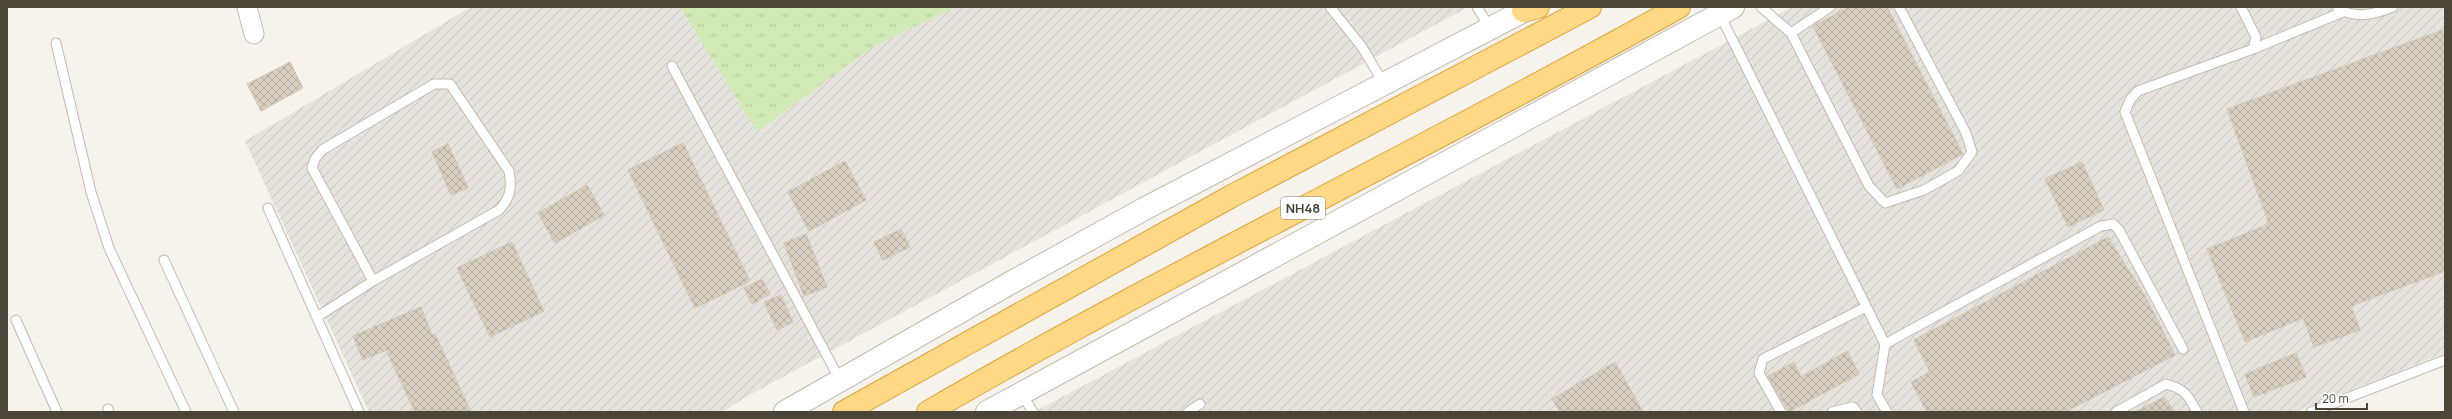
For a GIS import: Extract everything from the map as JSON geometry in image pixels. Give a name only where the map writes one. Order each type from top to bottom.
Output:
[{"type":"highway","points":[[844,412],[1230,197],[1590,7]]},
{"type":"highway","name":"NH48","points":[[928,412],[1089,321],[1475,118],[1679,7]]},
{"type":"street","points":[[247,7],[254,34]]},
{"type":"street","points":[[785,412],[1130,217],[1530,8]]},
{"type":"street","points":[[987,412],[1726,11]]},
{"type":"lane","points":[[1330,7],[1358,42],[1384,84]]},
{"type":"lane","points":[[1477,7],[1490,28]]},
{"type":"lane","points":[[1761,7],[1791,33],[1869,186],[1885,203],[1924,190],[1958,171],[1972,152],[1966,133],[1900,7]]},
{"type":"lane","points":[[1791,33],[1816,14],[1830,7]]},
{"type":"lane","points":[[2240,7],[2256,37],[2253,49]]},
{"type":"lane","points":[[2244,412],[2125,112],[2130,100],[2138,91],[2253,49],[2340,9],[2356,15],[2375,14],[2393,7]]},
{"type":"lane","points":[[1726,11],[1866,307],[1885,344],[1877,395],[1887,412]]},
{"type":"lane","points":[[56,43],[91,192],[109,248],[186,412]]},
{"type":"lane","points":[[672,66],[840,380]]},
{"type":"lane","points":[[317,317],[373,281],[499,210],[509,199],[512,185],[509,171],[450,84],[434,84],[322,150],[315,158],[312,168],[373,281]]},
{"type":"lane","points":[[268,208],[359,412]]},
{"type":"lane","points":[[1885,344],[2100,226],[2113,224],[2119,230],[2183,349]]},
{"type":"lane","points":[[164,260],[234,412]]},
{"type":"lane","points":[[1781,412],[1759,373],[1763,359],[1866,307]]},
{"type":"lane","points":[[16,320],[57,412]]},
{"type":"lane","points":[[2311,412],[2445,360]]},
{"type":"lane","points":[[2116,412],[2166,384],[2180,388],[2197,412]]},
{"type":"lane","points":[[1021,393],[1033,412]]},
{"type":"lane","points":[[1188,412],[1200,404]]},
{"type":"lane","points":[[1832,412],[1853,407],[1857,412]]},
{"type":"shaded area","points":[[471,7],[680,7],[757,132],[874,46],[956,7],[1468,7],[746,397],[723,412],[369,412],[245,141]]},
{"type":"shaded area","points":[[1792,7],[2445,7],[2445,353],[2295,412],[1034,412]]},
{"type":"green space","points":[[680,7],[956,7],[874,46],[757,132]]},
{"type":"building","points":[[1849,7],[1887,7],[1963,154],[1897,189],[1813,26]]},
{"type":"building","points":[[2445,29],[2445,271],[2351,306],[2360,330],[2314,347],[2303,318],[2245,342],[2207,249],[2269,224],[2227,109]]},
{"type":"building","points":[[290,62],[303,88],[261,111],[247,84]]},
{"type":"building","points":[[683,143],[750,281],[695,308],[628,170]]},
{"type":"building","points":[[448,144],[468,188],[451,195],[432,152]]},
{"type":"building","points":[[845,161],[866,200],[809,231],[788,192]]},
{"type":"building","points":[[2082,162],[2104,210],[2068,227],[2045,179]]},
{"type":"building","points":[[587,185],[604,215],[555,243],[538,213]]},
{"type":"building","points":[[901,229],[910,247],[883,260],[874,242]]},
{"type":"building","points":[[806,234],[827,287],[804,296],[784,243]]},
{"type":"building","points":[[2108,237],[2147,299],[2175,355],[2065,412],[1927,412],[1911,382],[1930,372],[1914,340]]},
{"type":"building","points":[[512,242],[544,311],[490,337],[457,268]]},
{"type":"building","points":[[762,279],[770,294],[752,304],[744,288]]},
{"type":"building","points":[[781,295],[793,322],[777,330],[764,302]]},
{"type":"building","points":[[421,307],[432,335],[435,334],[471,412],[415,412],[386,350],[363,360],[353,336]]},
{"type":"building","points":[[1847,351],[1859,374],[1789,412],[1768,376],[1794,362],[1801,377]]},
{"type":"building","points":[[2296,353],[2306,377],[2254,397],[2245,374]]},
{"type":"building","points":[[1615,362],[1643,412],[1560,412],[1552,399]]},
{"type":"building","points":[[2164,397],[2175,412],[2135,412]]}]
